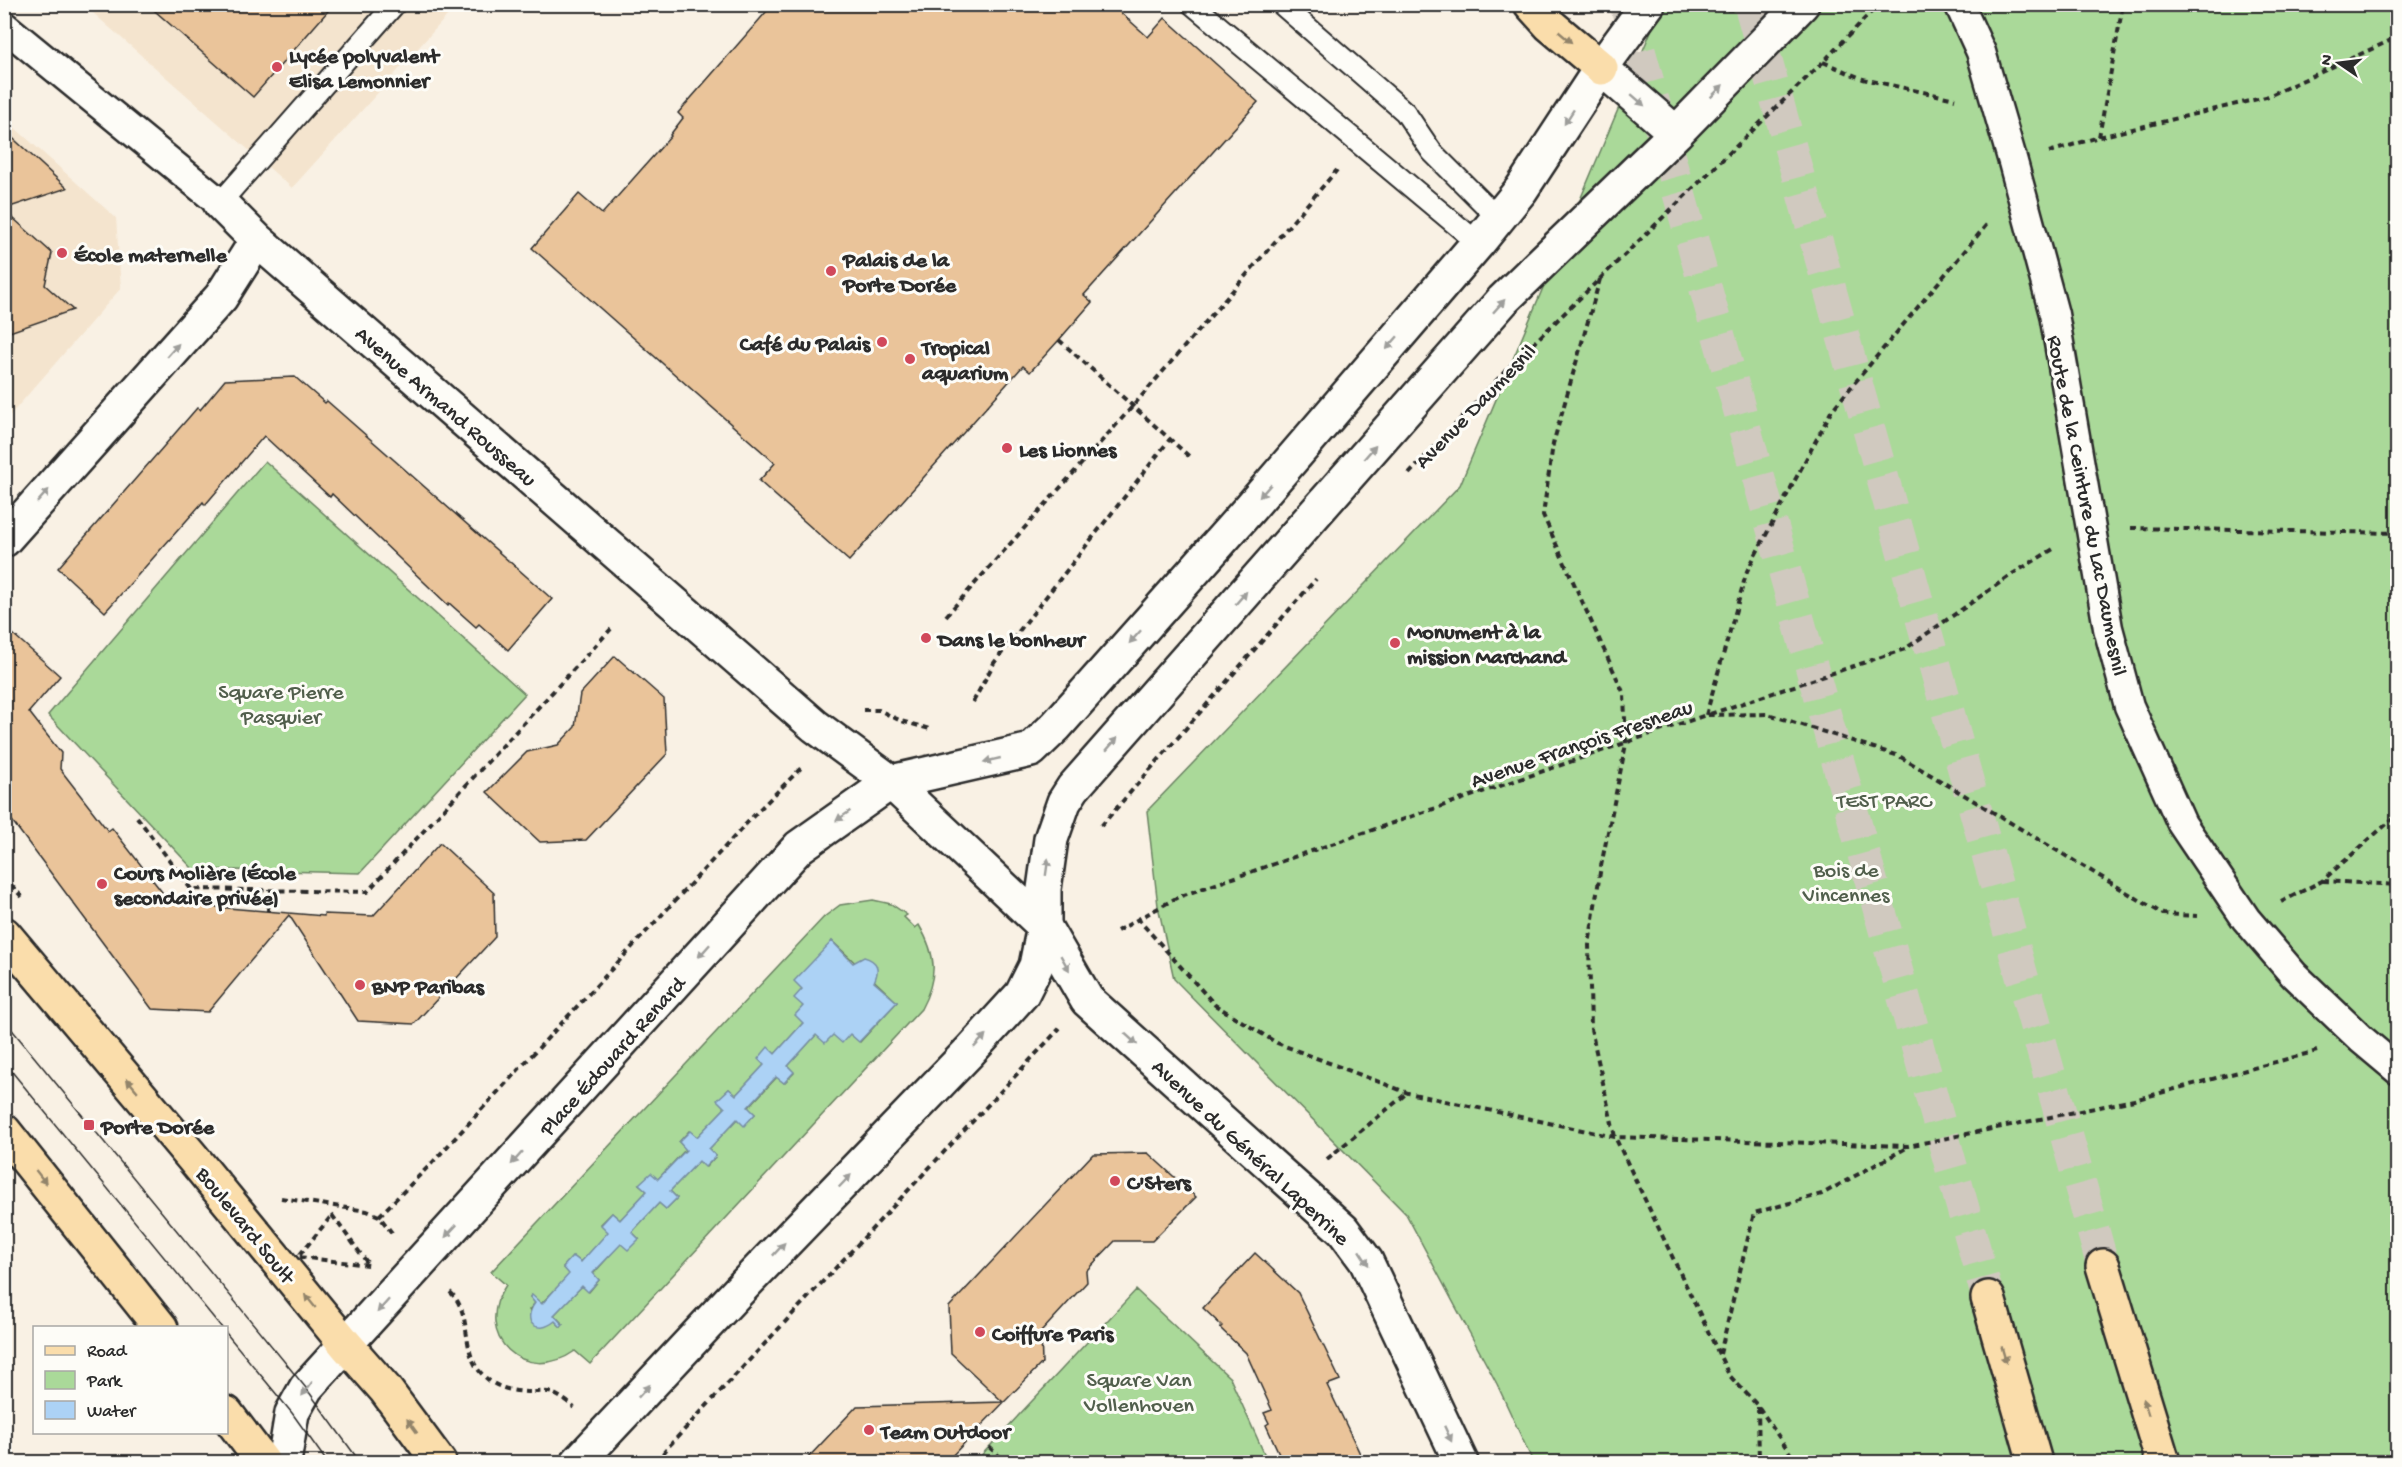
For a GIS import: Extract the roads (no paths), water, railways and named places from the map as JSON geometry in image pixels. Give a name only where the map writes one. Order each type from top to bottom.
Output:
[{"type":"main road","points":[[1532,4],[1550,25],[1676,133]]},
{"type":"main road","points":[[1478,243],[1521,190],[1601,68],[1648,4]]},
{"type":"main road","name":"Avenue Daumesnil","points":[[1044,926],[1044,889],[1051,839],[1064,802],[1073,788],[1503,300],[1676,133],[1802,4]]},
{"type":"main road","name":"Avenue Armand Rousseau","points":[[220,203],[258,240],[815,726],[891,782]]},
{"type":"main road","points":[[4,540],[221,297],[258,240]]},
{"type":"main road","name":"Place Édouard Renard","points":[[284,1462],[292,1413],[306,1388],[347,1346],[799,847],[891,782],[1031,750],[1250,508],[1478,243]]},
{"type":"main road","points":[[578,1462],[746,1283],[970,1052],[1022,994],[1036,966],[1044,926],[891,782]]},
{"type":"main road","name":"Avenue du Général Laperrine","points":[[1044,926],[1087,1000],[1343,1230],[1366,1261],[1461,1462]]},
{"type":"main road","name":"Boulevard Soult","points":[[4,934],[192,1157],[347,1346],[386,1389],[439,1462]]},
{"type":"main road","points":[[4,1131],[159,1326]]},
{"type":"main road","points":[[2103,1266],[2163,1462]]},
{"type":"main road","points":[[1988,1298],[2035,1462]]},
{"type":"main road","points":[[228,1416],[263,1462]]},
{"type":"street","name":"Route de la Ceinture du Lac Daumesnil","points":[[1959,4],[1981,52],[1997,104],[2054,314],[2089,528],[2108,627],[2129,706],[2182,824],[2246,919],[2294,975],[2397,1070]]},
{"type":"street","name":"Avenue Armand Rousseau","points":[[4,26],[220,203]]},
{"type":"lane","points":[[220,203],[395,4]]},
{"type":"lane","points":[[1192,4],[1478,243]]},
{"type":"lane","points":[[1281,4],[1405,112],[1432,152],[1498,218]]},
{"type":"water","points":[[832,941],[853,963],[864,957],[875,963],[877,973],[874,982],[897,1002],[859,1042],[850,1034],[842,1043],[833,1035],[825,1043],[816,1035],[788,1066],[794,1072],[784,1083],[776,1077],[748,1107],[755,1114],[744,1126],[737,1119],[709,1149],[716,1156],[705,1167],[699,1161],[670,1191],[677,1198],[666,1209],[659,1203],[632,1232],[639,1239],[628,1250],[621,1244],[593,1273],[599,1280],[588,1292],[582,1286],[554,1315],[563,1325],[561,1327],[555,1321],[542,1327],[533,1325],[530,1316],[535,1303],[530,1297],[532,1295],[542,1304],[569,1274],[563,1267],[573,1256],[581,1262],[608,1232],[601,1225],[612,1213],[620,1220],[647,1191],[639,1184],[651,1173],[658,1179],[686,1150],[679,1142],[690,1131],[697,1137],[725,1108],[717,1100],[729,1089],[736,1095],[764,1065],[758,1059],[768,1047],[775,1054],[803,1023],[795,1015],[803,1006],[794,998],[802,989],[794,981]]},
{"type":"tunnel","points":[[1626,4],[1988,1298]]},
{"type":"tunnel","points":[[1750,4],[2103,1266]]},
{"type":"tram line","points":[[4,1020],[306,1388],[360,1462]]},
{"type":"tram line","points":[[4,1062],[220,1326]]},
{"type":"tram line","points":[[228,1335],[292,1413],[327,1462]]},
{"type":"place","name":"Lycée polyvalent Elisa Lemonnier","points":[[277,67]]},
{"type":"place","name":"École maternelle","points":[[62,253]]},
{"type":"place","name":"Palais de la Porte Dorée","points":[[831,271]]},
{"type":"place","name":"Café du Palais","points":[[882,342]]},
{"type":"place","name":"Tropical aquarium","points":[[910,359]]},
{"type":"place","name":"Les Lionnes","points":[[1007,448]]},
{"type":"place","name":"Dans le bonheur","points":[[926,638]]},
{"type":"place","name":"Monument à la mission Marchand","points":[[1395,643]]},
{"type":"place","name":"Cours Molière (École secondaire privée)","points":[[102,884]]},
{"type":"place","name":"BNP Paribas","points":[[360,985]]},
{"type":"place","name":"Porte Dorée","points":[[89,1125]]},
{"type":"place","name":"C'Sters","points":[[1115,1181]]},
{"type":"place","name":"Coiffure Paris","points":[[980,1332]]},
{"type":"place","name":"Team Outdoor","points":[[869,1430]]},
{"type":"park label","name":"Square Pierre Pasquier","points":[[281,702]]},
{"type":"park label","name":"TEST PARC","points":[[1884,799]]},
{"type":"park label","name":"Bois de Vincennes","points":[[1846,880]]},
{"type":"park label","name":"Square Van Vollenhoven","points":[[1139,1390]]}]
